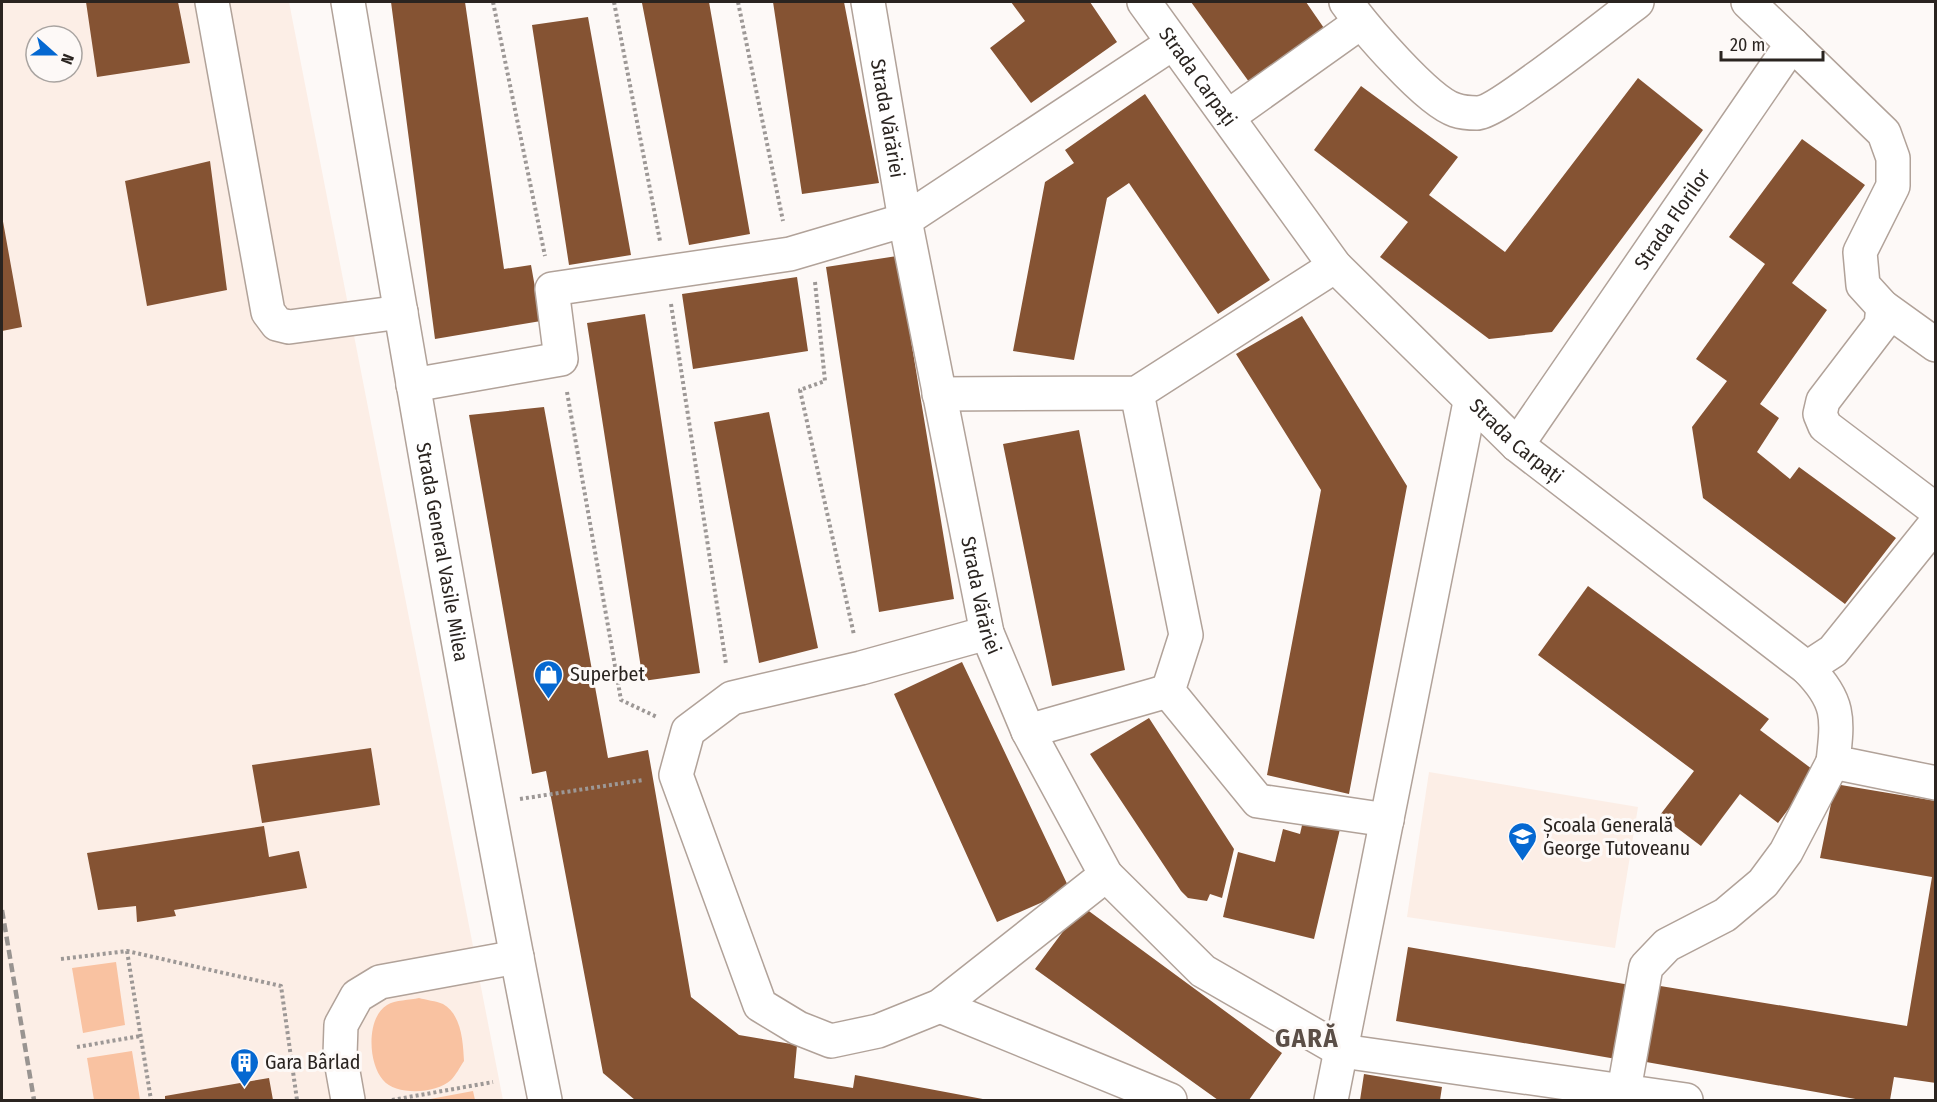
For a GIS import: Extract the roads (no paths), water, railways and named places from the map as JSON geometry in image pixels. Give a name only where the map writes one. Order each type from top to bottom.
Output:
[{"type":"street","points":[[212,2],[268,312],[277,324],[289,327],[401,312]]},
{"type":"street","name":"Strada General Vasile Milea","points":[[348,2],[413,385],[545,1101]]},
{"type":"street","name":"Strada Vărăriei","points":[[868,2],[905,220],[987,633],[1028,731],[1106,875],[1203,971],[1342,1051]]},
{"type":"street","name":"Strada Carpați","points":[[1144,2],[1335,266],[1381,309],[1470,402],[1517,445],[1807,668],[1826,688],[1837,724],[1833,762]]},
{"type":"street","points":[[1228,116],[1353,12],[1431,95],[1454,110],[1479,113],[1506,100],[1637,2]]},
{"type":"street","points":[[1748,2],[1884,133],[1893,158],[1893,186],[1860,252],[1863,285],[1883,307],[1935,345]]},
{"type":"street","points":[[413,385],[561,359],[552,289],[800,251],[905,220],[1173,43]]},
{"type":"street","name":"Strada Florilor","points":[[1517,445],[1792,44]]},
{"type":"street","points":[[939,393],[1137,393],[1335,266]]},
{"type":"street","points":[[1883,307],[1881,325],[1823,401],[1820,414],[1825,426],[1935,510]]},
{"type":"street","points":[[1137,393],[1186,635],[1168,691]]},
{"type":"street","points":[[1331,1101],[1470,402]]},
{"type":"street","points":[[1807,668],[1833,651],[1935,523]]},
{"type":"street","points":[[987,633],[861,668],[732,698],[688,731],[676,774],[760,1005],[798,1028],[831,1041],[878,1031],[940,1006],[1106,875]]},
{"type":"street","points":[[1028,731],[1168,691]]},
{"type":"street","points":[[1168,691],[1258,801],[1387,820]]},
{"type":"street","points":[[1624,1090],[1646,967],[1667,945],[1725,915],[1763,883],[1786,852],[1833,762],[1935,783]]},
{"type":"street","points":[[348,1101],[340,1055],[341,1025],[357,996],[380,982],[517,957]]},
{"type":"street","points":[[940,1006],[1170,1101]]},
{"type":"street","points":[[1342,1051],[1624,1090],[1686,1101]]},
{"type":"railway","points":[[2,910],[34,1100]]},
{"type":"place","name":"Superbet","points":[[549,700]]},
{"type":"place","name":"Școala Generală George Tutoveanu","points":[[1522,862]]},
{"type":"place","name":"Gara Bârlad","points":[[244,1088]]},
{"type":"district","name":"GARĂ","points":[[1307,1038]]}]
